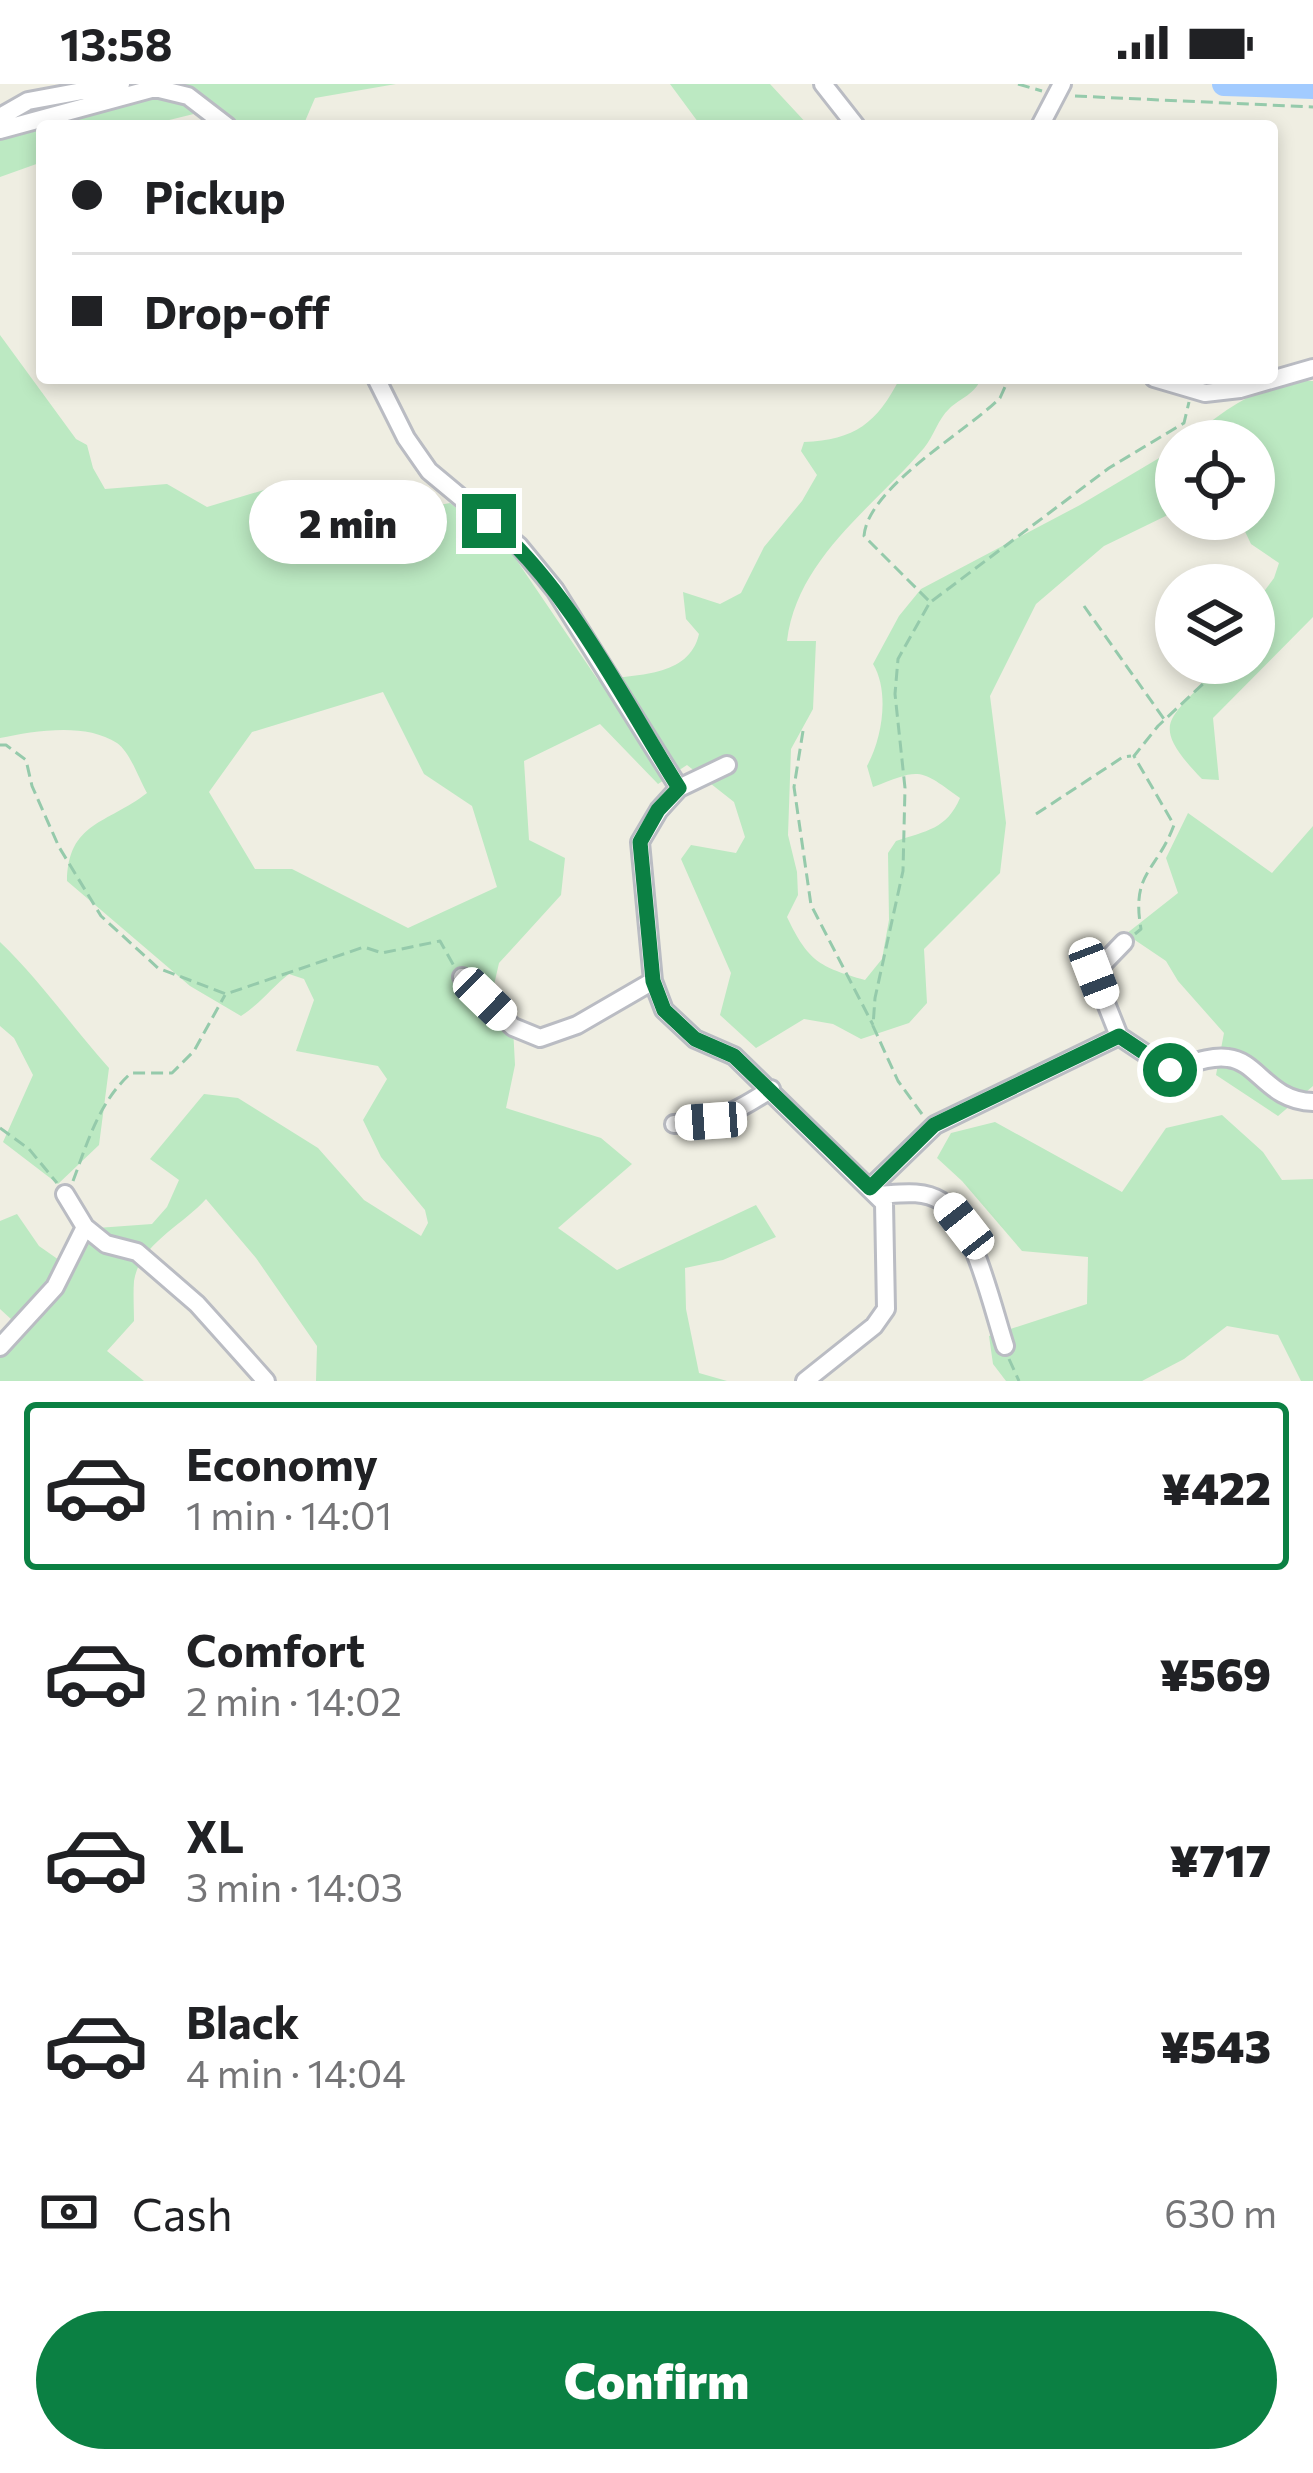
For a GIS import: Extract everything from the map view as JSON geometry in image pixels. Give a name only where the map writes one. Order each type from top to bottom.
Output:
[{"type":"street","points":[[0,117],[28,101],[121,84]]},
{"type":"street","points":[[824,84],[851,120]]},
{"type":"street","points":[[37,120],[155,88],[188,96],[219,120]]},
{"type":"street","points":[[1043,120],[1059,90]]},
{"type":"street","points":[[0,130],[36,120]]},
{"type":"street","points":[[1278,378],[1313,368]]},
{"type":"street","points":[[379,384],[429,471],[519,546],[554,590],[679,788]]},
{"type":"street","points":[[1175,384],[1205,393],[1257,384]]},
{"type":"street","points":[[727,765],[679,788],[658,810],[640,842],[653,981],[664,1010],[695,1039],[734,1056],[884,1203],[886,1309],[874,1326],[805,1381]]},
{"type":"street","points":[[1124,942],[1094,973],[1119,1036],[1170,1070],[1214,1058],[1234,1058],[1292,1102],[1313,1102]]},
{"type":"street","points":[[462,977],[513,1028],[540,1038],[577,1024],[653,981]]},
{"type":"street","points":[[873,1192],[931,1128],[1119,1036]]},
{"type":"street","points":[[674,1124],[736,1113],[771,1089]]},
{"type":"street","points":[[873,1192],[919,1193],[944,1202],[964,1226],[1005,1346]]},
{"type":"street","points":[[65,1194],[85,1227],[106,1244],[137,1252],[197,1304],[266,1381]]},
{"type":"street","points":[[0,1347],[55,1288],[85,1227]]},
{"type":"path","points":[[1018,84],[1313,107]]},
{"type":"path","points":[[930,602],[864,536],[865,525],[879,502],[1000,398],[1006,384]]},
{"type":"path","points":[[874,1026],[875,998],[903,871],[905,788],[895,694],[898,659],[930,602],[1109,469],[1184,423],[1189,415],[1189,388]]},
{"type":"path","points":[[1084,606],[1165,721]]},
{"type":"path","points":[[1036,814],[1123,757],[1134,756],[1204,684]]},
{"type":"path","points":[[803,730],[794,788],[811,905],[898,1081],[931,1128]]},
{"type":"path","points":[[0,745],[26,760],[32,786],[59,847],[101,916],[158,968],[226,994],[364,947],[382,952],[440,941],[462,977]]},
{"type":"path","points":[[1124,942],[1141,929],[1138,887],[1174,825],[1134,756]]},
{"type":"path","points":[[0,1128],[29,1149],[65,1194],[113,1089],[131,1073],[172,1072],[194,1051],[226,994]]},
{"type":"path","points":[[1005,1346],[1018,1381]]},
{"type":"green space","points":[[170,84],[396,84],[315,98],[306,120],[233,120],[218,108],[169,120],[36,120],[36,164],[0,177],[0,130],[47,104]]},
{"type":"green space","points":[[670,84],[770,84],[803,120],[697,120]]},
{"type":"green space","points":[[0,335],[76,439],[87,445],[105,489],[167,484],[207,507],[287,483],[322,527],[450,503],[509,549],[598,680],[659,671],[684,659],[699,634],[686,619],[683,592],[720,604],[741,593],[764,547],[817,475],[801,451],[804,442],[851,433],[873,417],[896,384],[978,384],[945,413],[924,448],[822,559],[794,611],[787,641],[816,641],[813,709],[791,749],[788,835],[798,895],[787,917],[817,960],[865,980],[882,959],[889,920],[888,853],[896,841],[942,823],[960,798],[919,774],[873,787],[867,766],[877,743],[883,701],[873,664],[899,616],[921,589],[1155,460],[1155,521],[1104,546],[1036,604],[990,696],[1006,823],[1000,873],[924,949],[927,1003],[909,1023],[861,1039],[833,1024],[804,1019],[756,1048],[720,1015],[731,973],[681,859],[691,845],[736,853],[745,837],[734,802],[687,765],[658,784],[600,724],[524,761],[529,840],[565,858],[561,895],[499,963],[494,985],[513,1027],[515,1065],[506,1108],[601,1138],[632,1164],[558,1228],[617,1270],[756,1205],[776,1237],[723,1260],[685,1268],[686,1309],[699,1373],[727,1381],[316,1381],[317,1346],[256,1258],[206,1199],[144,1257],[134,1281],[134,1321],[107,1351],[144,1381],[0,1381],[0,1338],[12,1320],[0,1309],[0,1221],[17,1214],[39,1246],[69,1267],[78,1264],[97,1228],[152,1224],[167,1207],[179,1180],[150,1159],[204,1094],[238,1098],[318,1148],[364,1200],[421,1236],[428,1223],[425,1210],[381,1157],[363,1120],[387,1079],[378,1066],[296,1051],[314,1000],[304,979],[289,974],[241,1016],[190,986],[67,881],[69,862],[82,835],[147,793],[122,747],[104,736],[75,730],[0,738]],"holes":[[[383,692],[424,774],[472,806],[497,887],[408,928],[292,869],[255,869],[209,792],[252,732]]]},
{"type":"green space","points":[[1313,381],[1313,617],[1275,655],[1279,563],[1249,540],[1275,540],[1275,420],[1214,420],[1278,385]]},
{"type":"green space","points":[[1201,684],[1247,684],[1213,718],[1219,780],[1202,779],[1173,742],[1172,718]]},
{"type":"green space","points":[[1188,813],[1272,873],[1313,826],[1313,1086],[1278,1116],[1216,1075],[1224,1033],[1166,961],[1126,934],[1178,893],[1166,858]]},
{"type":"green space","points":[[0,942],[109,1068],[99,1145],[58,1184],[3,1142],[33,1075],[14,1038],[0,1026]]},
{"type":"green space","points":[[1222,1115],[1263,1152],[1282,1180],[1313,1179],[1313,1381],[1301,1381],[1278,1335],[1227,1326],[1184,1359],[1142,1381],[1006,1381],[993,1364],[989,1336],[1087,1304],[1088,1257],[1022,1251],[937,1158],[951,1133],[995,1122],[1122,1192],[1166,1128]]},
{"type":"waterway","points":[[1224,84],[1313,87]]},
{"type":"route","points":[[489,521],[519,546],[554,590],[679,788],[658,810],[640,842],[653,981],[664,1010],[695,1039],[734,1056],[870,1188],[934,1125],[1119,1036],[1170,1070]]}]
